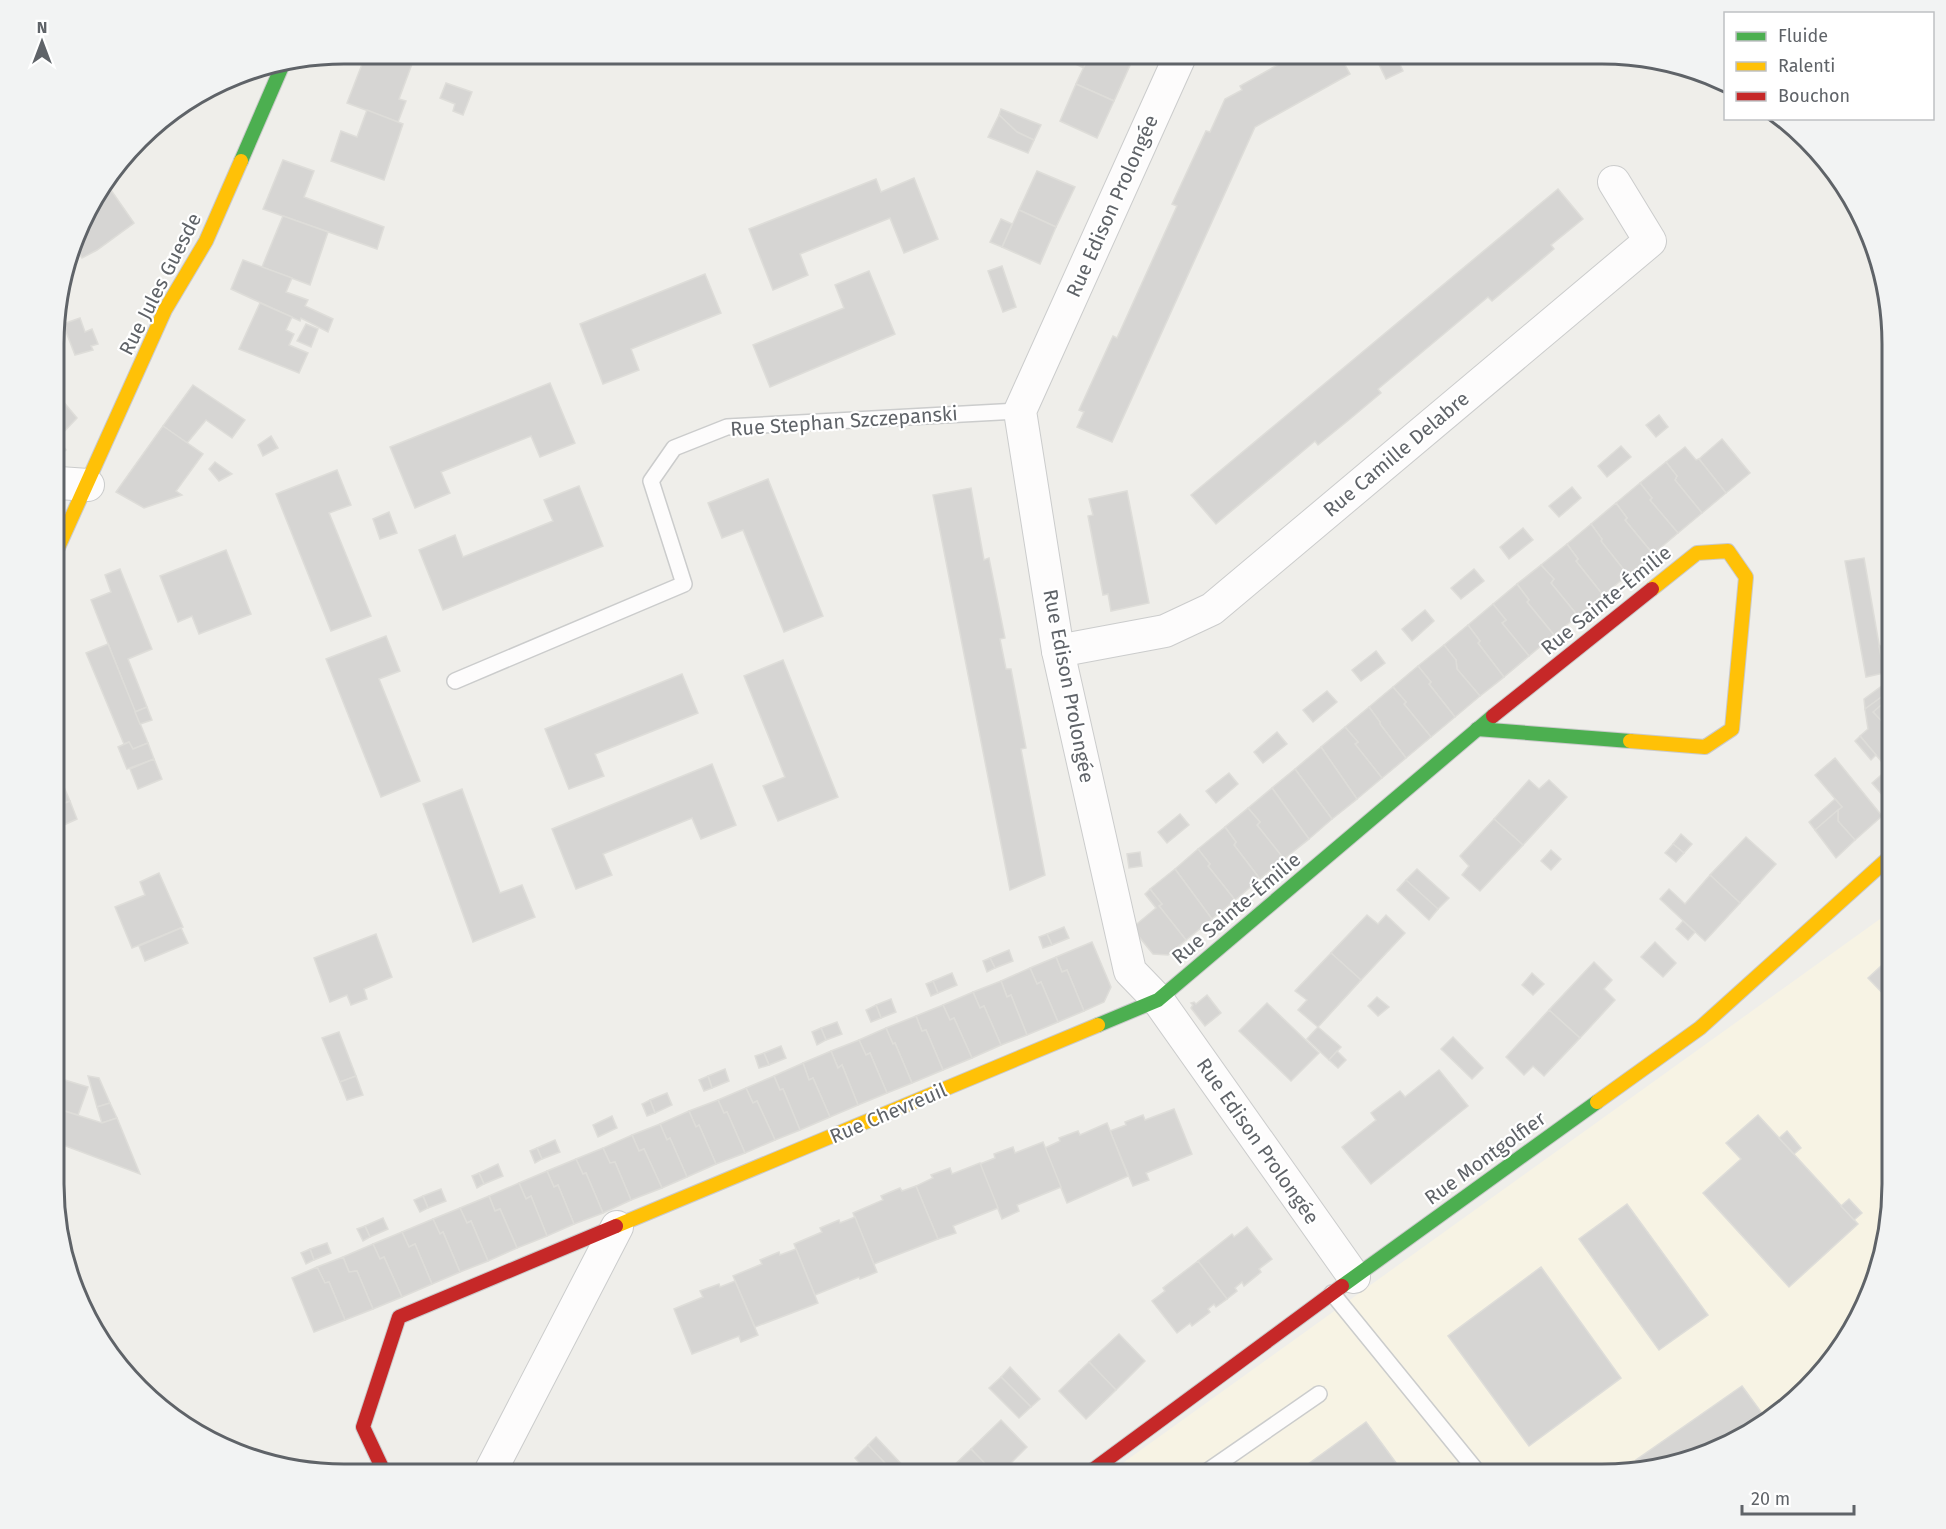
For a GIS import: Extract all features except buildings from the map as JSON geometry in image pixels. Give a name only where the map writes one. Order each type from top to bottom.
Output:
[{"type":"street","name":"Rue Edison Prolongée","points":[[1176,65],[1020,411],[1059,651],[1130,971],[1158,1000],[1343,1285]]},
{"type":"street","name":"Rue Jules Guesde","points":[[64,535],[165,310],[206,241],[279,72]]},
{"type":"street","name":"Rue Camille Delabre","points":[[1059,651],[1165,631],[1212,609],[1641,249],[1650,241],[1614,182]]},
{"type":"street","points":[[64,483],[88,485]]},
{"type":"street","name":"Rue Sainte-Émilie","points":[[1158,1000],[1477,729],[1696,553],[1728,551],[1746,577],[1732,729],[1705,747],[1477,729]]},
{"type":"street","name":"Rue Montgolfier","points":[[1101,1464],[1343,1285],[1700,1028],[1882,864]]},
{"type":"street","name":"Rue Chevreuil","points":[[380,1464],[363,1427],[399,1317],[1158,1000]]},
{"type":"street","points":[[494,1464],[617,1227]]},
{"type":"lane","name":"Rue Stephan Szczepanski","points":[[455,681],[684,585],[651,481],[674,448],[728,427],[1020,411]]},
{"type":"lane","points":[[1343,1285],[1472,1464]]},
{"type":"lane","points":[[1218,1464],[1318,1394]]},
{"type":"shaded area","points":[[1882,917],[1882,1184],[1876,1239],[1867,1275],[1844,1325],[1812,1369],[1772,1407],[1725,1436],[1692,1450],[1656,1459],[1620,1464],[1121,1464]]},
{"type":"traffic: fast","points":[[241,161],[279,72]]},
{"type":"traffic: fast","points":[[1098,1025],[1158,1000],[1493,716]]},
{"type":"traffic: fast","points":[[1477,729],[1630,741]]},
{"type":"traffic: fast","points":[[1342,1286],[1597,1102]]},
{"type":"traffic: slow","points":[[64,534],[165,310],[206,241],[241,161]]},
{"type":"traffic: slow","points":[[1630,741],[1705,747],[1732,729],[1746,577],[1728,551],[1697,553],[1652,589]]},
{"type":"traffic: slow","points":[[1597,1102],[1700,1028],[1882,864]]},
{"type":"traffic: slow","points":[[616,1226],[1098,1025]]},
{"type":"traffic: jam","points":[[1493,716],[1652,589]]},
{"type":"traffic: jam","points":[[380,1464],[363,1427],[399,1317],[616,1226]]},
{"type":"traffic: jam","points":[[1101,1464],[1342,1286]]}]
